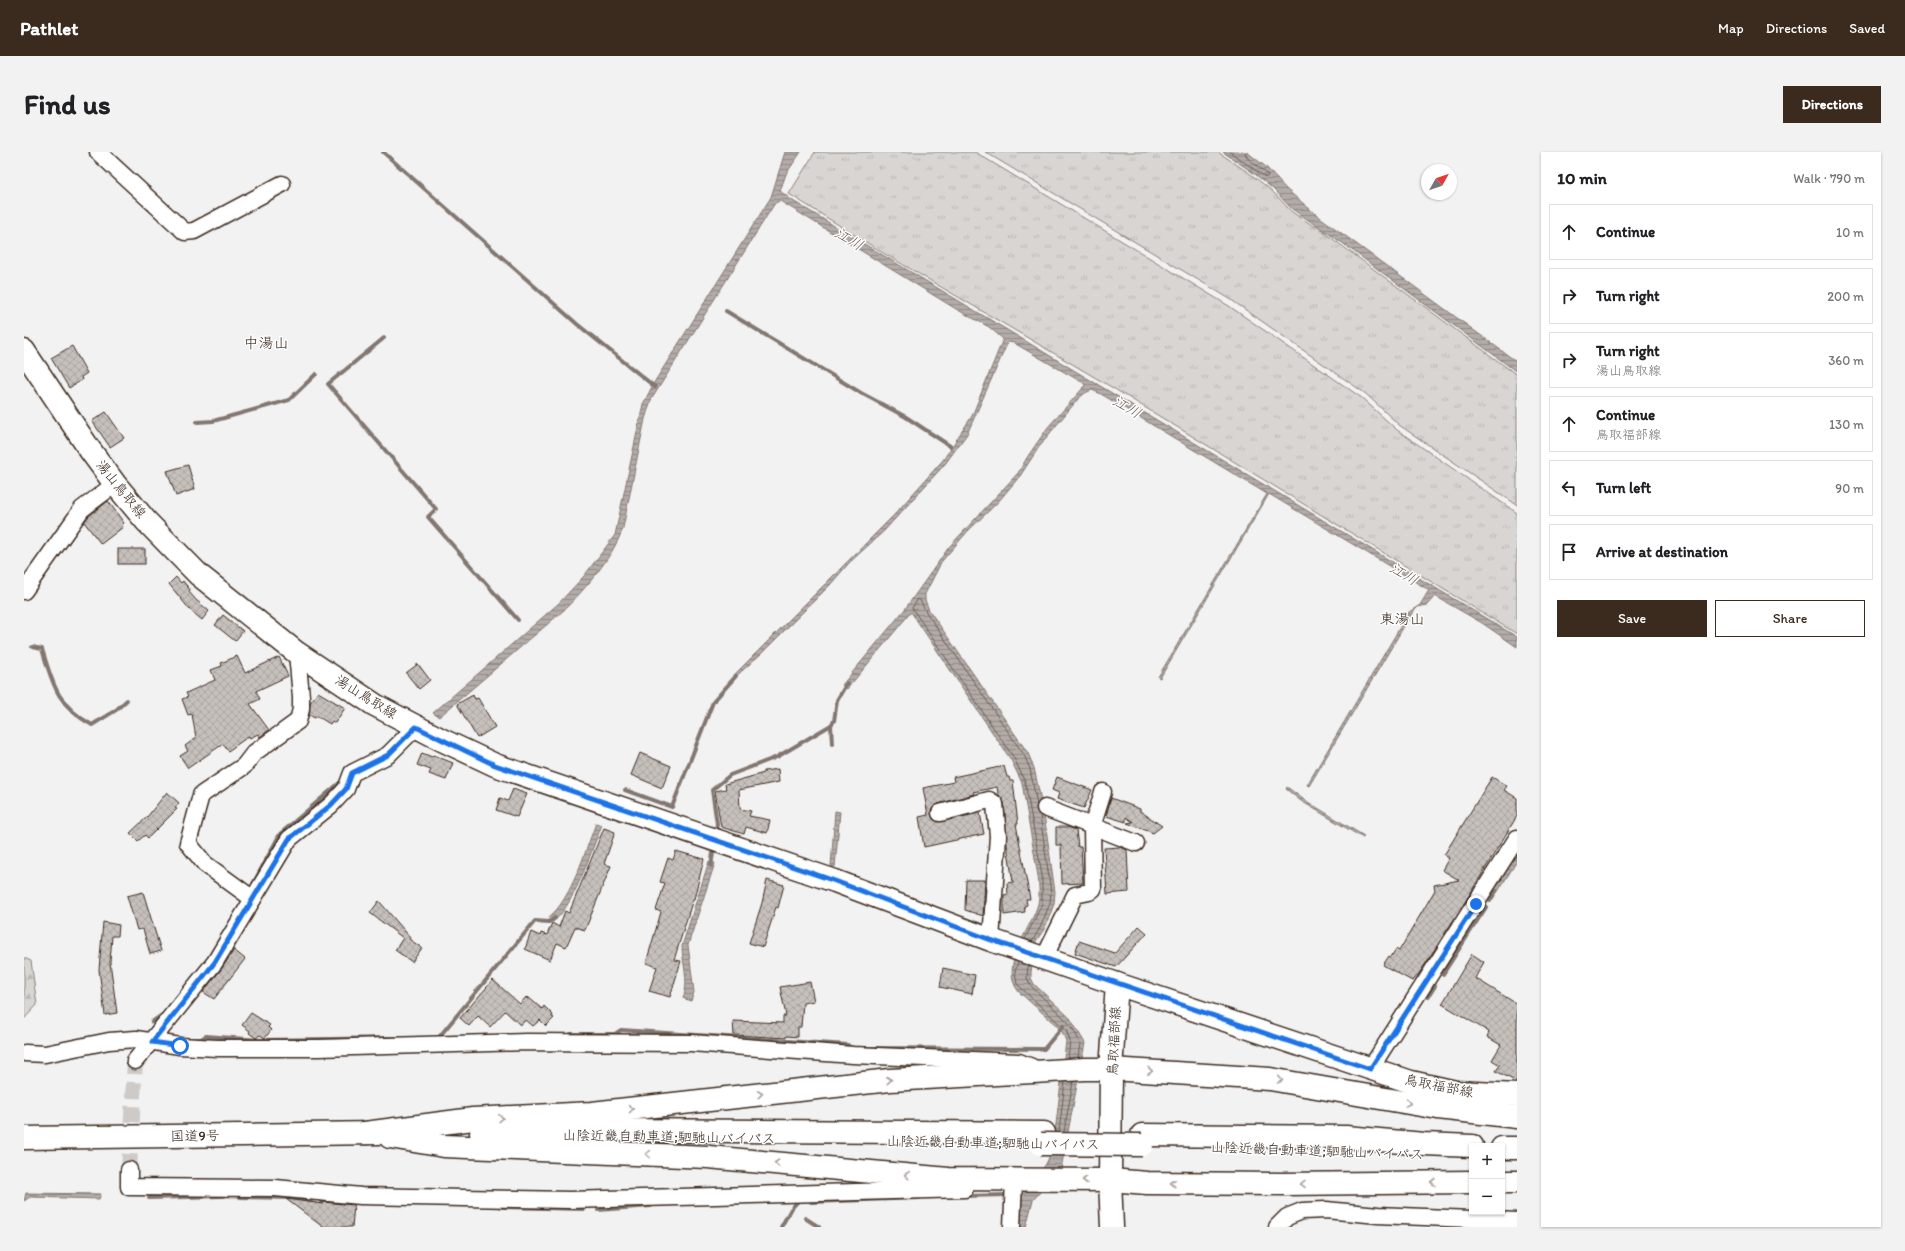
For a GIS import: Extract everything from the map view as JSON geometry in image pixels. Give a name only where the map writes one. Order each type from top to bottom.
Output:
[{"type":"main road","name":"湯山鳥取線","points":[[24,351],[57,402],[115,484],[146,521],[199,575],[297,653],[375,705],[416,727],[495,765],[835,881],[991,940],[1117,984]]},
{"type":"main road","name":"鳥取福部線","points":[[1112,1227],[1110,1180],[1111,1069],[1117,984],[1411,1082],[1449,1090],[1482,1094],[1517,1095]]},
{"type":"main road","points":[[365,1133],[473,1119],[592,1113],[890,1080],[1085,1069],[1111,1069],[1270,1079],[1438,1108],[1517,1117]]},
{"type":"main road","name":"山陰近畿自動車道;駟馳山バイパス","points":[[365,1133],[515,1133],[604,1130],[1142,1140],[1469,1158]]},
{"type":"main road","points":[[365,1133],[444,1146],[708,1157],[948,1179],[1110,1180],[1147,1183],[1284,1184],[1469,1182]]},
{"type":"main road","name":"国道9号","points":[[24,1138],[365,1133]]},
{"type":"main road","name":"山陰近畿自動車道;駟馳山バイパス","points":[[1142,1140],[1346,1137],[1424,1144],[1469,1146]]},
{"type":"main road","points":[[1505,1148],[1517,1148]]},
{"type":"main road","points":[[1505,1160],[1517,1160]]},
{"type":"main road","points":[[1505,1182],[1517,1182]]},
{"type":"street","points":[[98,152],[185,232],[194,231],[282,184]]},
{"type":"street","points":[[24,591],[82,509],[115,484]]},
{"type":"street","points":[[253,899],[205,864],[188,842],[200,795],[244,766],[254,753],[298,721],[301,709],[301,697],[297,653]]},
{"type":"street","points":[[135,1062],[215,962],[289,839],[331,805],[346,789],[352,773],[388,755],[416,727]]},
{"type":"street","points":[[1044,958],[1075,895],[1089,892],[1093,889],[1092,827],[1103,792]]},
{"type":"street","points":[[940,813],[989,800],[995,804],[998,836],[991,940]]},
{"type":"street","points":[[1045,808],[1136,843]]},
{"type":"street","points":[[1370,1069],[1517,838]]},
{"type":"street","points":[[25,1053],[45,1054],[115,1040],[136,1039],[180,1046],[217,1048],[319,1048],[526,1042],[691,1042],[853,1055],[1019,1062],[1048,1070]]},
{"type":"street","points":[[129,1170],[128,1187],[275,1188],[361,1196],[570,1200],[1001,1188],[1022,1180]]},
{"type":"street","points":[[1012,1227],[1022,1180]]},
{"type":"street","points":[[1278,1227],[1286,1217],[1302,1211],[1310,1210],[1378,1215],[1517,1221]]},
{"type":"green space","points":[[815,152],[975,152],[1229,306],[1362,398],[1397,430],[1517,513],[1517,634],[1113,388],[885,254],[789,194]]},
{"type":"green space","points":[[985,152],[1218,152],[1252,175],[1272,191],[1292,212],[1326,234],[1517,375],[1517,505],[1399,425],[1366,394],[1230,299]]},
{"type":"green space","points":[[24,958],[31,961],[37,1005],[24,1019]]},
{"type":"water","name":"江川","points":[[785,152],[801,152],[786,174],[780,191],[793,201],[1517,637],[1517,647],[1482,623],[1435,596],[1427,605],[1418,607],[1412,613],[1309,786],[1307,785],[1409,612],[1420,605],[1429,590],[1269,494],[1160,678],[1158,677],[1267,494],[1092,390],[1085,393],[1078,399],[1041,444],[1020,476],[998,502],[968,531],[942,561],[925,594],[925,600],[929,610],[1028,753],[1034,768],[1044,814],[1055,892],[1054,904],[1045,928],[1036,941],[1031,978],[1034,984],[1070,1018],[1085,1043],[1061,1169],[1033,1200],[1026,1227],[1015,1227],[1022,1196],[1046,1164],[1053,1149],[1066,1041],[1062,1032],[1056,1025],[1019,992],[1014,982],[1012,971],[1018,948],[1038,904],[1039,894],[1038,876],[1022,783],[1011,760],[911,612],[847,689],[842,685],[905,609],[949,547],[1018,473],[1048,427],[1085,384],[1014,343],[1008,342],[967,434],[945,464],[884,531],[849,563],[830,585],[762,653],[733,679],[734,675],[894,515],[943,460],[972,416],[1003,339],[989,327],[956,309],[780,201],[775,203],[651,400],[645,419],[623,528],[606,561],[590,582],[564,610],[439,717],[433,713],[559,603],[584,576],[615,535],[643,404],[655,381],[771,197]]},
{"type":"water","points":[[1223,152],[1247,152],[1266,167],[1286,189],[1317,215],[1517,362],[1517,372],[1341,242],[1292,209],[1273,189],[1255,174]]},
{"type":"water","points":[[1287,787],[1303,799],[1364,836],[1363,838],[1301,801],[1286,789]]},
{"type":"water","points":[[835,811],[840,812],[835,867],[831,866]]},
{"type":"water","points":[[596,823],[602,825],[575,891],[561,914],[553,922],[549,917],[557,909],[571,887],[583,860]]},
{"type":"water","points":[[1517,849],[1517,861],[1497,893],[1493,896],[1490,893]]},
{"type":"water","points":[[709,861],[715,863],[688,945],[694,992],[691,1001],[683,998],[686,979],[682,946]]},
{"type":"water","points":[[26,1193],[101,1194],[99,1199],[30,1197],[24,1201]]},
{"type":"building","points":[[72,346],[87,373],[81,377],[82,380],[69,388],[51,358]]},
{"type":"building","points":[[106,412],[124,438],[110,447],[92,421]]},
{"type":"building","points":[[188,465],[195,489],[176,496],[167,471]]},
{"type":"building","points":[[108,501],[124,523],[122,525],[123,527],[101,544],[84,522],[89,516]]},
{"type":"building","points":[[118,549],[145,549],[145,564],[118,564]]},
{"type":"building","points":[[176,577],[181,583],[183,581],[190,590],[189,592],[209,611],[202,620],[190,610],[169,584]]},
{"type":"building","points":[[223,615],[243,631],[235,641],[215,625]]},
{"type":"building","points":[[237,656],[245,673],[279,657],[288,676],[256,691],[260,699],[250,704],[269,730],[260,737],[258,734],[250,738],[249,736],[228,751],[223,744],[188,768],[180,756],[188,751],[185,746],[196,738],[192,714],[188,715],[182,699],[188,697],[186,693],[215,680],[211,670],[222,666],[221,663]]},
{"type":"building","points":[[418,664],[430,680],[419,689],[406,673]]},
{"type":"building","points":[[318,692],[345,708],[335,723],[332,721],[330,724],[317,716],[315,718],[309,715],[310,703]]},
{"type":"building","points":[[473,695],[475,699],[478,698],[495,727],[477,738],[457,704]]},
{"type":"building","points":[[422,753],[432,757],[433,755],[453,763],[446,780],[429,774],[431,770],[417,765]]},
{"type":"building","points":[[640,753],[671,766],[662,788],[631,775]]},
{"type":"building","points":[[1004,766],[1007,777],[1009,777],[1010,781],[1013,781],[1018,824],[1016,824],[1030,899],[1026,899],[1027,905],[1024,906],[1025,912],[1004,915],[1004,895],[1008,894],[1007,883],[1013,882],[1007,845],[1004,803],[998,793],[997,787],[973,792],[974,794],[938,804],[931,810],[933,819],[938,822],[980,813],[984,834],[924,847],[919,817],[928,815],[923,788],[954,782],[953,777]]},
{"type":"building","points":[[778,769],[779,782],[739,790],[740,809],[751,811],[749,816],[770,820],[767,833],[746,827],[744,834],[721,827],[715,791],[726,789],[725,784],[764,773],[764,771]]},
{"type":"building","points":[[1057,777],[1092,790],[1084,808],[1057,799],[1059,793],[1052,790]]},
{"type":"building","points":[[1492,777],[1507,786],[1504,790],[1517,798],[1517,816],[1465,902],[1417,977],[1416,976],[1412,981],[1383,965],[1396,949],[1399,951],[1435,890],[1434,885],[1459,880],[1442,870],[1449,858],[1444,855]]},
{"type":"building","points":[[513,789],[527,794],[517,817],[496,810],[500,798],[508,801]]},
{"type":"building","points":[[167,792],[179,803],[175,808],[177,809],[148,838],[145,835],[138,841],[130,833],[147,817]]},
{"type":"building","points":[[1111,798],[1140,809],[1140,811],[1162,826],[1153,833],[1127,823],[1133,822],[1126,817],[1126,822],[1106,816]]},
{"type":"building","points":[[1056,827],[1067,827],[1076,830],[1078,847],[1081,847],[1083,883],[1062,884],[1061,845],[1056,845]]},
{"type":"building","points":[[604,828],[615,832],[604,864],[611,866],[585,930],[575,927],[566,947],[557,943],[550,960],[525,949],[531,932],[540,936],[541,933],[547,935],[552,923],[559,927],[565,911],[569,913]]},
{"type":"building","points":[[1120,847],[1127,850],[1129,892],[1107,894],[1104,848]]},
{"type":"building","points":[[676,851],[704,859],[694,899],[674,960],[681,961],[670,997],[649,991],[657,967],[646,963],[661,912],[656,910],[665,883],[660,882],[668,858],[673,860]]},
{"type":"building","points":[[767,880],[784,885],[778,908],[776,907],[763,947],[749,943],[762,903]]},
{"type":"building","points":[[966,880],[985,880],[983,916],[965,910]]},
{"type":"building","points":[[143,892],[161,951],[150,954],[143,929],[137,930],[127,896]]},
{"type":"building","points":[[379,901],[410,937],[409,939],[422,948],[412,962],[395,950],[403,938],[370,913]]},
{"type":"building","points":[[103,922],[119,925],[118,936],[112,936],[110,962],[117,1013],[105,1015],[99,970]]},
{"type":"building","points":[[1139,926],[1147,933],[1116,967],[1075,953],[1079,941],[1115,953]]},
{"type":"building","points":[[234,950],[245,959],[214,999],[203,992]]},
{"type":"building","points":[[1472,954],[1484,962],[1475,978],[1517,1004],[1517,1082],[1496,1071],[1500,1065],[1492,1060],[1501,1045],[1487,1037],[1489,1032],[1442,1004]]},
{"type":"building","points":[[943,968],[975,975],[972,994],[940,987]]},
{"type":"building","points":[[493,980],[520,1004],[526,997],[527,999],[528,997],[542,1009],[544,1006],[554,1018],[546,1026],[540,1020],[533,1026],[526,1020],[520,1025],[505,1011],[490,1027],[478,1016],[469,1026],[460,1018]]},
{"type":"building","points":[[810,982],[814,1001],[803,1003],[801,1027],[798,1027],[798,1037],[786,1036],[786,1038],[734,1035],[733,1021],[783,1023],[783,1016],[786,1016],[780,987]]},
{"type":"building","points":[[251,1013],[270,1025],[268,1027],[271,1030],[265,1038],[260,1035],[256,1038],[242,1025]]},
{"type":"building","points":[[286,1199],[323,1204],[323,1202],[354,1205],[352,1227],[323,1227]]},
{"type":"waterway","points":[[383,152],[577,324],[655,387]]},
{"type":"waterway","points":[[726,311],[861,393],[906,417],[950,446]]},
{"type":"waterway","points":[[384,338],[328,384],[436,509],[428,517],[518,620]]},
{"type":"waterway","points":[[197,422],[213,421],[289,400],[316,374]]},
{"type":"waterway","points":[[32,647],[42,649],[53,684],[64,702],[71,710],[92,725],[116,710],[127,700]]},
{"type":"waterway","points":[[625,790],[672,807],[713,702],[736,676]]},
{"type":"waterway","points":[[715,834],[717,824],[712,790],[730,775],[777,757],[831,725],[834,721],[837,700],[847,683]]},
{"type":"waterway","points":[[831,725],[832,744]]},
{"type":"waterway","points":[[253,884],[280,834],[344,779]]},
{"type":"waterway","points":[[711,866],[714,847]]},
{"type":"waterway","points":[[1490,901],[1496,891]]},
{"type":"waterway","points":[[1443,974],[1486,907]]},
{"type":"waterway","points":[[439,1037],[535,921],[549,922],[555,918]]},
{"type":"waterway","points":[[1428,997],[1435,986]]},
{"type":"waterway","points":[[152,1022],[165,1013]]},
{"type":"waterway","points":[[864,1048],[1044,1049],[1063,1026]]},
{"type":"waterway","points":[[571,1034],[615,1034],[621,1030],[848,1045],[847,1047],[851,1047]]},
{"type":"waterway","points":[[188,1039],[201,1039],[206,1036],[260,1040],[397,1038]]},
{"type":"waterway","points":[[963,1196],[1007,1195]]},
{"type":"waterway","points":[[149,1198],[223,1196]]},
{"type":"waterway","points":[[240,1197],[296,1198],[320,1206],[322,1199],[325,1199]]},
{"type":"waterway","points":[[811,1202],[919,1198]]},
{"type":"waterway","points":[[781,1227],[791,1209],[799,1200]]},
{"type":"waterway","points":[[598,1210],[651,1206]]},
{"type":"waterway","points":[[501,1207],[584,1209]]},
{"type":"waterway","points":[[805,1218],[819,1227]]},
{"type":"tunnel","points":[[129,1170],[135,1061]]},
{"type":"district","name":"中湯山","points":[[266,343]]},
{"type":"district","name":"東湯山","points":[[1402,619]]},
{"type":"route","points":[[180,1046],[152,1042],[215,962],[289,839],[331,805],[346,789],[352,773],[369,763],[388,755],[399,742],[416,727],[495,765],[835,881],[913,909],[991,940],[1036,954],[1117,984],[1370,1069],[1476,904]]}]
